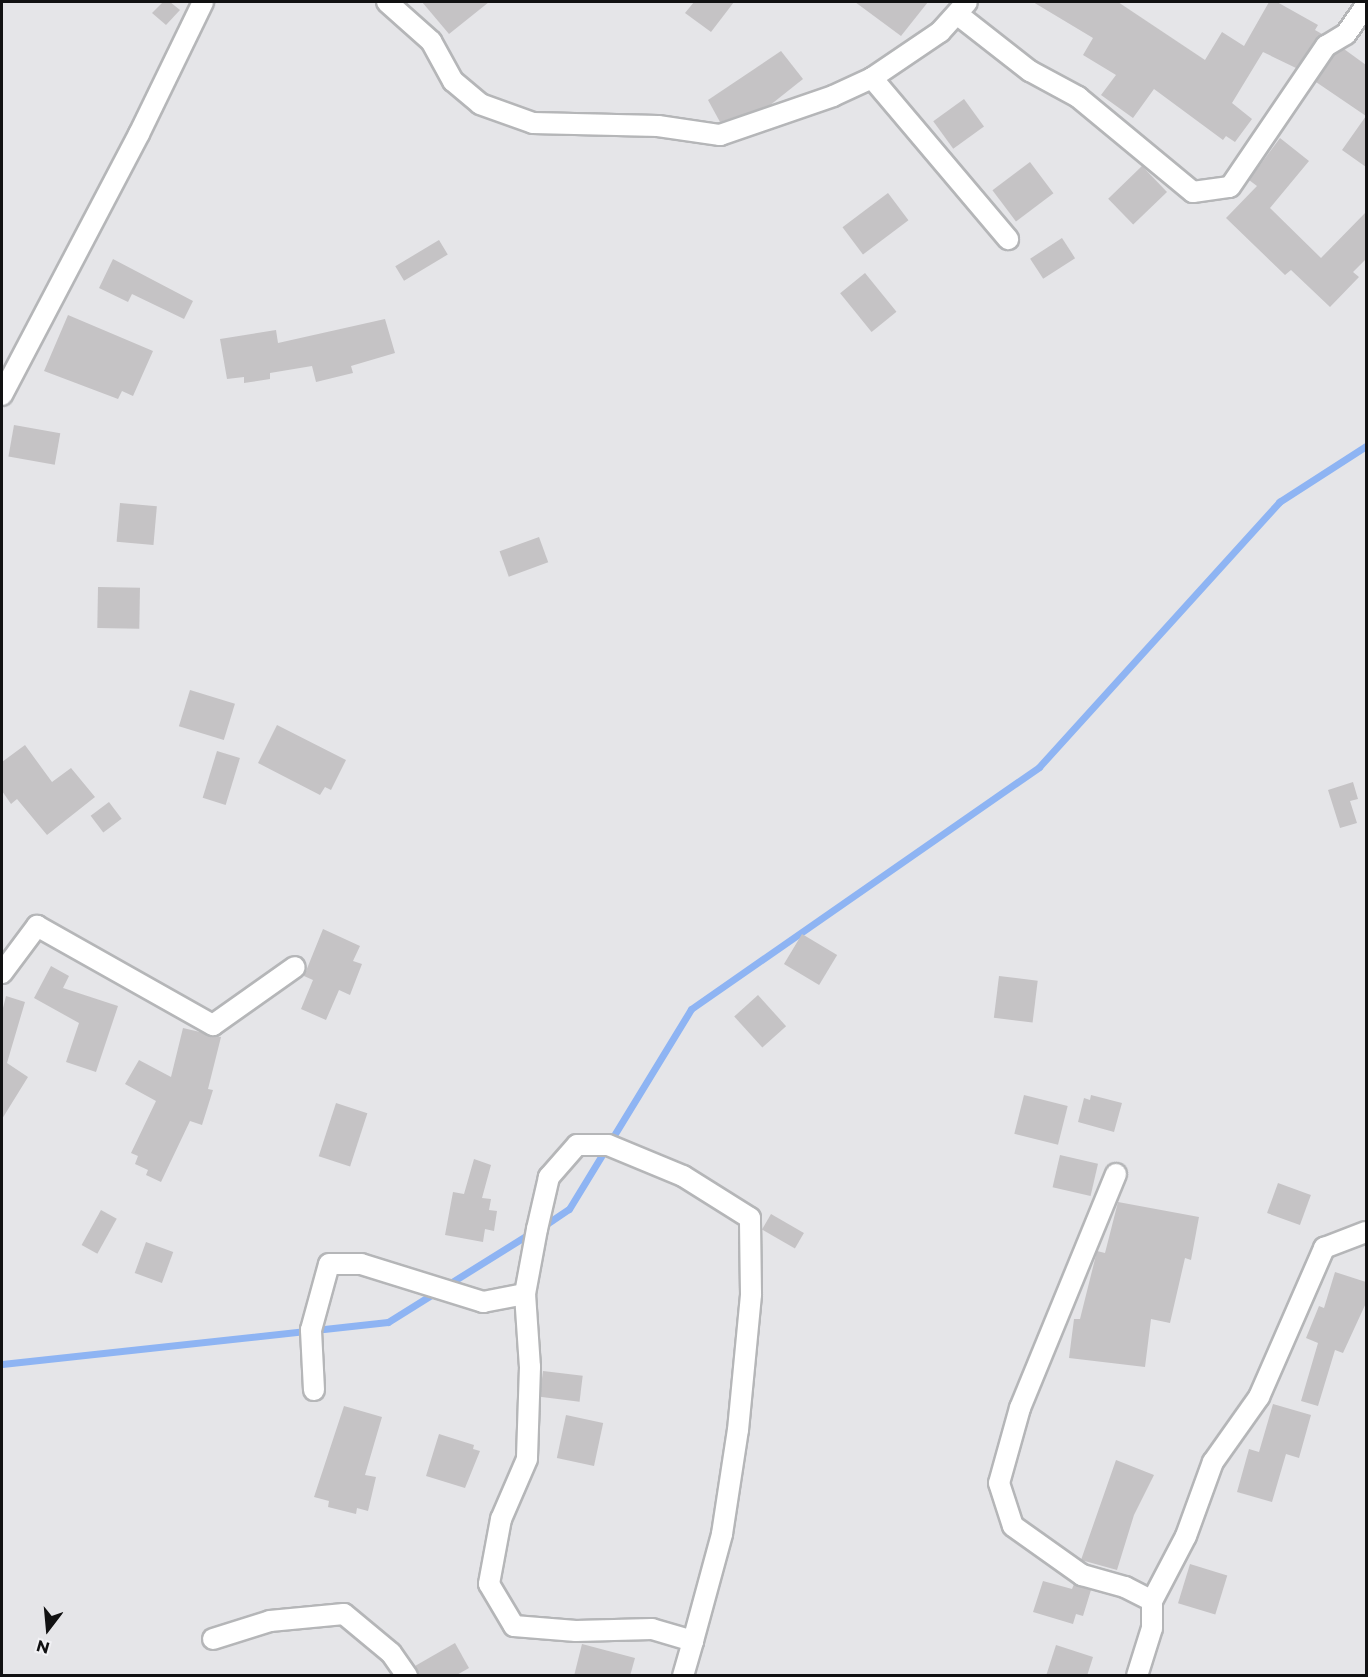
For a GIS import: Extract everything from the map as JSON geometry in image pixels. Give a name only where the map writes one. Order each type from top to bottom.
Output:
[{"type":"street","points":[[2,395],[149,115],[203,2]]},
{"type":"street","points":[[387,2],[431,41],[453,81],[480,104],[532,123],[657,126],[720,135],[832,96],[872,78],[940,32],[962,8],[1030,71],[1078,97],[1193,192],[1230,187],[1326,46],[1346,34],[1366,5]]},
{"type":"street","points":[[872,78],[1008,240]]},
{"type":"street","points":[[2,973],[37,926],[213,1025],[295,967]]},
{"type":"street","points":[[683,1676],[693,1641],[722,1534],[738,1430],[751,1294],[750,1218],[683,1176],[608,1145],[577,1145],[549,1178],[525,1294],[530,1367],[527,1459],[501,1519],[489,1584],[514,1626],[576,1631],[652,1629],[693,1641]]},
{"type":"street","points":[[1116,1174],[1020,1408],[999,1483],[1013,1526],[1082,1575],[1125,1587],[1152,1601]]},
{"type":"street","points":[[1137,1676],[1152,1628],[1152,1601],[1186,1536],[1213,1462],[1259,1396],[1324,1248],[1366,1232]]},
{"type":"street","points":[[314,1390],[311,1330],[315,1306],[330,1264],[361,1264],[483,1302],[525,1294]]},
{"type":"street","points":[[213,1639],[270,1621],[344,1614],[391,1653],[406,1676]]},
{"type":"building","points":[[163,2],[170,2],[180,10],[166,25],[152,13]]},
{"type":"building","points":[[422,2],[489,2],[449,34]]},
{"type":"building","points":[[694,2],[734,2],[711,32],[685,13]]},
{"type":"building","points":[[855,2],[928,2],[901,36]]},
{"type":"building","points":[[1033,2],[1118,2],[1205,60],[1222,32],[1244,46],[1269,2],[1277,2],[1318,25],[1315,30],[1322,34],[1296,68],[1263,52],[1232,103],[1252,119],[1235,142],[1226,136],[1223,140],[1154,89],[1133,118],[1101,95],[1116,75],[1083,55],[1093,38]]},
{"type":"building","points":[[1344,49],[1366,65],[1366,116],[1316,82],[1334,55]]},
{"type":"building","points":[[781,51],[803,79],[769,106],[720,122],[708,100]]},
{"type":"building","points":[[964,99],[984,127],[953,149],[933,121]]},
{"type":"building","points":[[1366,116],[1366,167],[1342,150]]},
{"type":"building","points":[[1280,138],[1309,161],[1270,208],[1321,258],[1366,212],[1366,259],[1353,272],[1359,277],[1330,307],[1291,270],[1285,275],[1226,218],[1257,186],[1249,180]]},
{"type":"building","points":[[1030,162],[1053,193],[1016,221],[992,190]]},
{"type":"building","points":[[1142,166],[1167,192],[1133,225],[1108,199]]},
{"type":"building","points":[[888,193],[908,220],[863,254],[842,227]]},
{"type":"building","points":[[1062,238],[1075,258],[1043,279],[1030,259]]},
{"type":"building","points":[[439,240],[448,255],[404,281],[395,266]]},
{"type":"building","points":[[113,259],[193,301],[184,319],[132,294],[128,302],[99,288]]},
{"type":"building","points":[[865,273],[896,312],[872,332],[840,293]]},
{"type":"building","points":[[68,315],[153,351],[133,396],[122,391],[118,399],[44,371]]},
{"type":"building","points":[[385,319],[395,353],[351,366],[353,373],[316,382],[312,366],[270,373],[270,379],[244,383],[244,377],[227,379],[220,339],[276,330],[278,343]]},
{"type":"building","points":[[14,425],[60,433],[55,465],[8,457]]},
{"type":"building","points":[[120,503],[157,506],[153,545],[117,542]]},
{"type":"building","points":[[539,537],[548,562],[509,577],[500,551]]},
{"type":"building","points":[[98,587],[140,588],[139,629],[97,628]]},
{"type":"building","points":[[190,690],[235,704],[224,740],[179,726]]},
{"type":"building","points":[[277,725],[346,760],[331,790],[325,787],[320,795],[258,763]]},
{"type":"building","points":[[25,745],[52,782],[71,768],[95,797],[47,835],[17,799],[11,804],[2,791],[2,762]]},
{"type":"building","points":[[217,751],[240,758],[226,805],[203,798]]},
{"type":"building","points":[[1353,782],[1358,799],[1350,801],[1357,823],[1340,828],[1328,790]]},
{"type":"building","points":[[109,802],[122,819],[103,833],[91,816]]},
{"type":"building","points":[[323,929],[360,946],[353,961],[362,964],[350,995],[339,990],[326,1020],[301,1009],[313,980],[304,976]]},
{"type":"building","points":[[802,934],[837,955],[819,985],[784,964]]},
{"type":"building","points":[[51,966],[69,976],[63,988],[118,1006],[96,1072],[66,1062],[79,1023],[34,998]]},
{"type":"building","points":[[999,976],[1038,981],[1033,1022],[994,1018]]},
{"type":"building","points":[[758,995],[786,1026],[762,1048],[734,1016]]},
{"type":"building","points":[[6,996],[25,1002],[7,1063],[28,1077],[2,1119],[2,1012]]},
{"type":"building","points":[[183,1028],[221,1037],[208,1089],[213,1090],[202,1125],[190,1121],[161,1182],[146,1175],[148,1170],[135,1164],[138,1156],[131,1153],[156,1101],[125,1084],[139,1060],[171,1077]]},
{"type":"building","points":[[1024,1095],[1068,1106],[1058,1145],[1014,1134]]},
{"type":"building","points":[[1091,1095],[1122,1103],[1114,1132],[1078,1122],[1084,1098],[1090,1100]]},
{"type":"building","points":[[336,1103],[367,1113],[350,1166],[319,1156]]},
{"type":"building","points":[[1060,1155],[1098,1164],[1091,1196],[1053,1187]]},
{"type":"building","points":[[474,1159],[491,1165],[482,1198],[491,1199],[489,1210],[497,1211],[494,1231],[485,1229],[483,1242],[445,1235],[453,1192],[464,1194]]},
{"type":"building","points":[[1278,1183],[1311,1195],[1300,1225],[1267,1213]]},
{"type":"building","points":[[1118,1202],[1199,1217],[1191,1260],[1185,1258],[1170,1323],[1151,1319],[1145,1367],[1069,1358],[1074,1319],[1080,1319],[1097,1251],[1105,1253]]},
{"type":"building","points":[[101,1210],[117,1219],[97,1254],[82,1245]]},
{"type":"building","points":[[771,1214],[804,1233],[795,1249],[762,1230]]},
{"type":"building","points":[[146,1242],[173,1252],[162,1283],[135,1273]]},
{"type":"building","points":[[1335,1272],[1366,1282],[1366,1303],[1343,1353],[1335,1350],[1318,1406],[1301,1401],[1318,1343],[1306,1338],[1319,1306],[1324,1308]]},
{"type":"building","points":[[543,1371],[583,1376],[580,1402],[540,1397]]},
{"type":"building","points":[[1273,1404],[1311,1415],[1299,1458],[1286,1454],[1272,1502],[1237,1492],[1249,1449],[1259,1452]]},
{"type":"building","points":[[344,1406],[382,1417],[365,1475],[376,1477],[368,1511],[357,1508],[356,1514],[328,1507],[329,1501],[314,1497]]},
{"type":"building","points":[[566,1415],[603,1423],[594,1466],[557,1458]]},
{"type":"building","points":[[439,1434],[474,1445],[473,1449],[480,1451],[465,1488],[426,1476]]},
{"type":"building","points":[[1116,1460],[1154,1475],[1134,1515],[1117,1570],[1081,1560]]},
{"type":"building","points":[[1190,1564],[1227,1575],[1215,1615],[1178,1603]]},
{"type":"building","points":[[1043,1581],[1072,1589],[1074,1584],[1091,1590],[1083,1616],[1076,1614],[1073,1624],[1033,1612]]},
{"type":"building","points":[[455,1643],[469,1668],[455,1676],[419,1676],[415,1666]]},
{"type":"building","points":[[582,1644],[635,1658],[630,1676],[574,1676]]},
{"type":"building","points":[[1056,1645],[1093,1657],[1087,1676],[1046,1676]]},
{"type":"waterway","points":[[542,1227],[569,1209],[691,1009],[1039,767],[1279,502],[1366,446]]},
{"type":"waterway","points":[[2,1364],[388,1322],[532,1232]]}]
